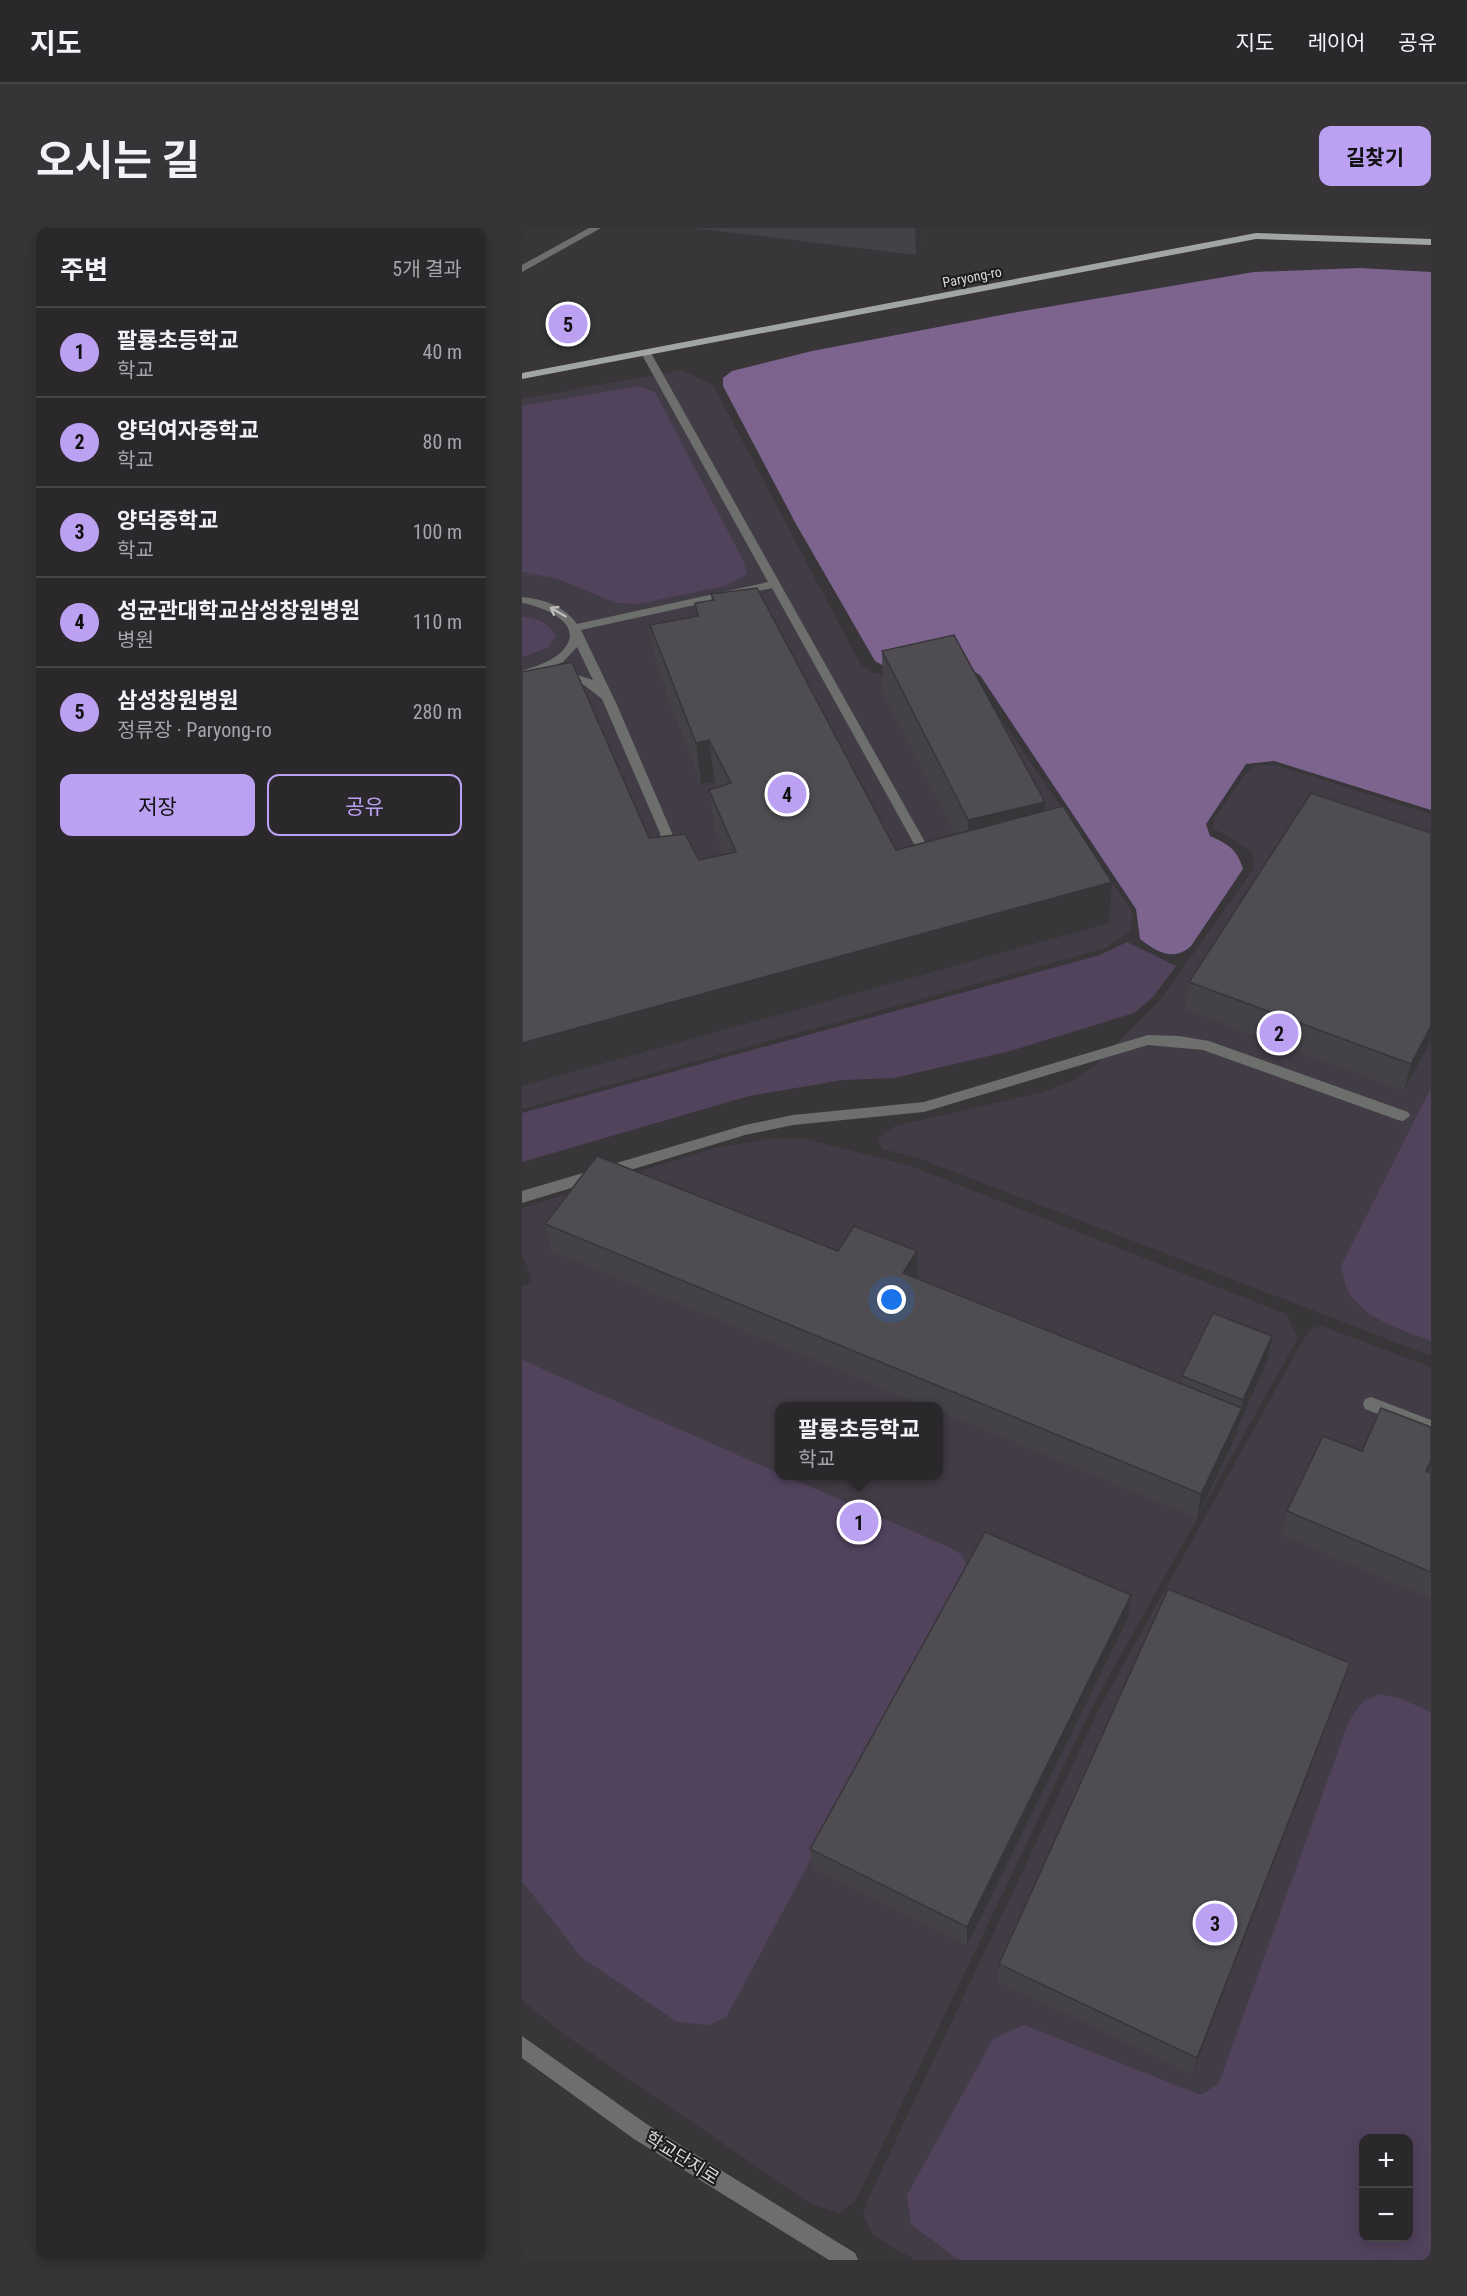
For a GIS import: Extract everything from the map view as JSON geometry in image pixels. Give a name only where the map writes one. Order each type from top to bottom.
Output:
[{"type":"main road","name":"Paryong-ro","points":[[522,376],[1256,236],[1431,242]]},
{"type":"street","points":[[522,269],[596,228]]},
{"type":"street","points":[[646,353],[929,860]]},
{"type":"street","points":[[574,629],[775,584]]},
{"type":"street","points":[[522,600],[549,606],[567,617],[574,629],[611,705],[666,832],[670,850],[668,858],[659,866]]},
{"type":"street","points":[[522,675],[563,656],[574,644],[574,629]]},
{"type":"street","points":[[522,675],[567,674],[588,682],[611,705]]},
{"type":"street","points":[[522,1197],[745,1130],[793,1120],[924,1107],[1148,1040],[1204,1045],[1403,1116]]},
{"type":"street","points":[[1371,1404],[1431,1427]]},
{"type":"street","name":"학교단지로","points":[[522,2046],[564,2080],[651,2139],[848,2260]]},
{"type":"shaded area","points":[[1360,268],[1431,272],[1431,810],[1274,761],[1246,764],[1206,824],[1210,836],[1231,848],[1243,869],[1191,946],[1178,953],[1165,953],[1140,939],[1136,909],[980,675],[960,663],[884,666],[875,661],[796,524],[723,386],[723,378],[732,371],[812,351],[1012,313],[1254,272]]},
{"type":"shaded area","points":[[682,370],[713,385],[861,665],[875,674],[970,673],[1133,913],[1130,931],[1106,948],[522,1109],[522,399]]},
{"type":"shaded area","points":[[638,386],[655,392],[744,562],[747,574],[726,586],[638,604],[616,603],[558,579],[522,572],[522,406]]},
{"type":"shaded area","points":[[522,617],[542,622],[553,631],[556,636],[548,648],[522,657]]},
{"type":"shaded area","points":[[1258,765],[1276,765],[1431,814],[1431,1356],[918,1158],[882,1149],[878,1138],[895,1126],[1043,1092],[1074,1080],[1094,1066],[1160,1000],[1252,871],[1254,861],[1252,852],[1213,828],[1215,817],[1246,773]]},
{"type":"shaded area","points":[[1127,942],[1176,966],[1153,997],[1134,1013],[1010,1051],[894,1078],[842,1080],[749,1096],[522,1162],[522,1113],[1100,955]]},
{"type":"shaded area","points":[[1431,1088],[1431,1341],[1384,1322],[1363,1308],[1347,1289],[1341,1266]]},
{"type":"shaded area","points":[[766,1139],[806,1139],[911,1166],[1286,1314],[1298,1338],[1093,1705],[856,2200],[839,2213],[810,2203],[565,2035],[522,2000],[522,1208],[711,1149]]},
{"type":"shaded area","points":[[1322,1326],[1431,1367],[1431,2260],[915,2260],[874,2236],[863,2215],[868,2199],[1100,1707],[1304,1338],[1313,1328]]},
{"type":"shaded area","points":[[522,1360],[775,1471],[775,1480],[795,1480],[949,1547],[962,1555],[967,1567],[727,2016],[709,2025],[677,2022],[581,1957],[522,1881]]},
{"type":"shaded area","points":[[1380,1694],[1399,1698],[1431,1712],[1431,2260],[959,2260],[911,2224],[907,2195],[993,2039],[1024,2025],[1201,2095],[1219,2083],[1349,1721],[1363,1701]]},
{"type":"building","points":[[757,588],[896,850],[1063,806],[1112,882],[522,1043],[522,672],[572,662],[649,838],[685,834],[699,860],[736,852],[709,790],[731,783],[709,740],[696,743],[650,625],[698,616],[695,603],[714,600],[711,594]]},
{"type":"building","points":[[954,635],[1045,802],[968,820],[882,651]]},
{"type":"building","points":[[1311,793],[1431,833],[1431,1026],[1411,1064],[1189,982]]},
{"type":"building","points":[[597,1156],[838,1251],[854,1226],[917,1251],[903,1273],[1242,1408],[1201,1494],[545,1224]]},
{"type":"building","points":[[1213,1313],[1272,1336],[1243,1400],[1182,1376]]},
{"type":"building","points":[[1381,1408],[1431,1427],[1431,1460],[1426,1471],[1431,1473],[1431,1572],[1287,1511],[1323,1436],[1362,1451]]},
{"type":"building","points":[[985,1532],[1131,1595],[967,1927],[810,1849]]},
{"type":"building","points":[[1168,1589],[1350,1663],[1197,2058],[999,1964]]},
{"type":"place","name":"삼성창원병원","points":[[568,324]]},
{"type":"place","name":"성균관대학교삼성창원병원","points":[[787,794]]},
{"type":"place","name":"양덕여자중학교","points":[[1279,1033]]},
{"type":"place","name":"팔룡초등학교","points":[[859,1522]]},
{"type":"place","name":"양덕중학교","points":[[1215,1923]]}]
